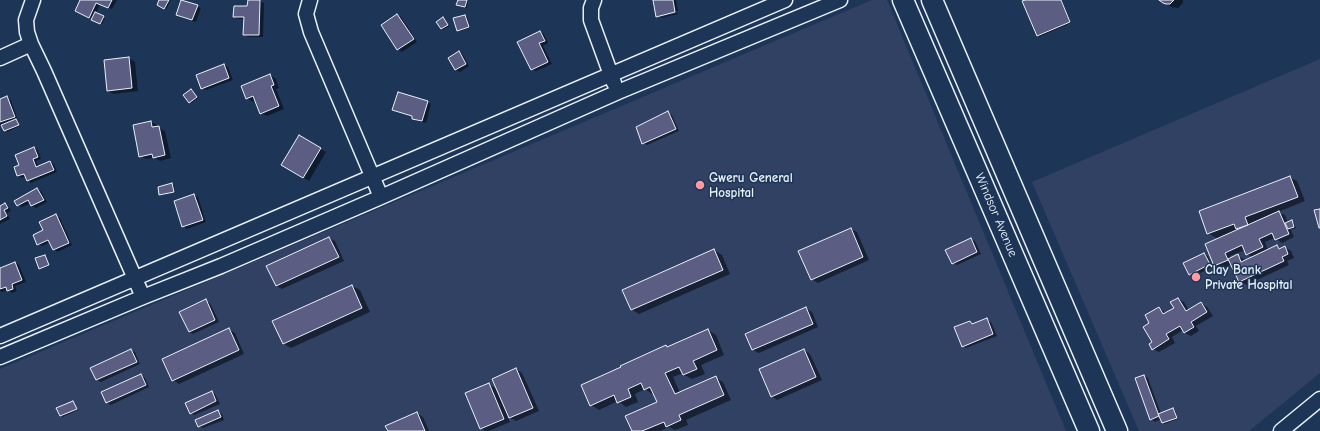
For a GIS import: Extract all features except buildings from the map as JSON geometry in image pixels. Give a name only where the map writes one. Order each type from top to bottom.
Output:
[{"type":"main road","name":"Windsor Avenue","points":[[903,0],[1089,431]]},
{"type":"main road","name":"Windsor Avenue","points":[[932,0],[1117,431]]},
{"type":"street","points":[[33,0],[26,20],[27,32],[31,44],[143,297]]},
{"type":"street","points":[[310,0],[306,14],[311,32],[381,197]]},
{"type":"street","points":[[594,0],[591,8],[591,20],[618,92]]},
{"type":"street","points":[[0,336],[785,0]]},
{"type":"street","points":[[0,358],[143,297],[221,266],[618,92],[840,0]]},
{"type":"street","points":[[0,58],[31,44]]},
{"type":"street","points":[[1282,431],[1320,399]]},
{"type":"shaded area","name":"Gweru General Hospital","points":[[872,0],[887,0],[1066,431],[0,431],[0,369]]},
{"type":"shaded area","name":"Clay Bank Private Hospital","points":[[1320,59],[1320,373],[1249,431],[1139,431],[1032,182]]},
{"type":"place","name":"Gweru General Hospital","points":[[700,185]]},
{"type":"place","name":"Clay Bank Private Hospital","points":[[1196,277]]}]
